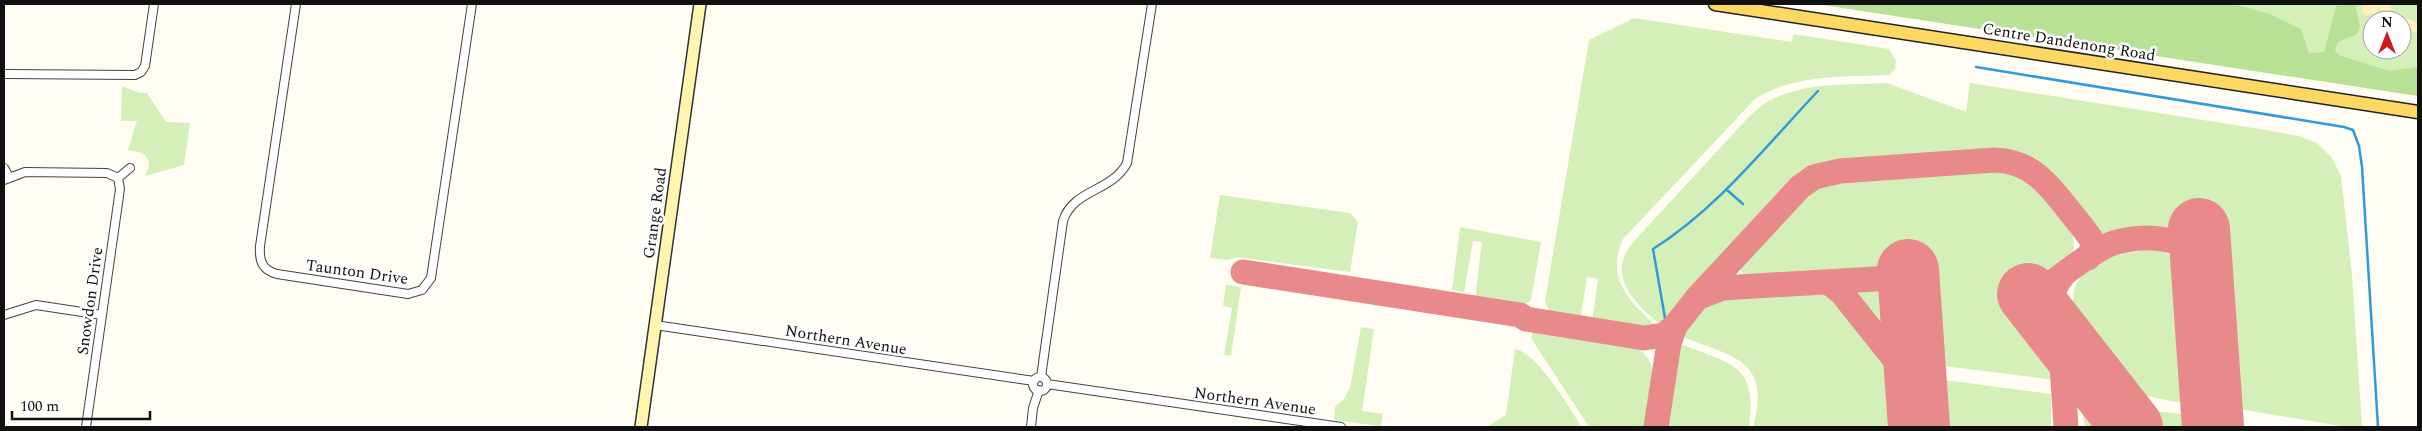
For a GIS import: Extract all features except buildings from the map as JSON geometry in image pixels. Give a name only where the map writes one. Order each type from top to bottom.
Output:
[{"type":"main road","name":"Grange Road","points":[[641,427],[700,4]]},
{"type":"main road","name":"Centre Dandenong Road","points":[[1715,4],[2418,112]]},
{"type":"street","points":[[4,74],[135,75],[141,72],[144,66],[154,4]]},
{"type":"street","name":"Taunton Drive","points":[[296,4],[260,246],[262,266],[267,271],[277,274],[408,294],[422,290],[431,278],[472,4]]},
{"type":"street","points":[[1042,377],[1034,381],[1034,387],[1039,390],[1046,388],[1047,384],[1042,377],[1065,217],[1078,199],[1115,180],[1127,163],[1152,4]]},
{"type":"street","points":[[4,168],[6,179],[28,172],[107,173],[118,178],[130,168]]},
{"type":"street","name":"Snowdon Drive","points":[[86,427],[120,190],[118,178]]},
{"type":"street","points":[[4,315],[36,305],[102,316]]},
{"type":"street","name":"Northern Avenue","points":[[655,325],[1034,381]]},
{"type":"street","name":"Northern Avenue","points":[[1047,384],[1341,427]]},
{"type":"street","points":[[1031,427],[1039,390]]},
{"type":"green space","points":[[1816,4],[2234,4],[2270,14],[2301,29],[2309,53],[2324,52],[2337,4],[2355,4],[2360,26],[2357,34],[2338,42],[2335,50],[2338,55],[2389,71],[2418,67],[2418,96]]},
{"type":"green space","points":[[1822,4],[2418,4],[2418,96]]},
{"type":"green space","points":[[1634,18],[1792,42],[1793,34],[1889,49],[1896,61],[1895,69],[1889,75],[1820,78],[1803,81],[1770,91],[1755,99],[1623,239],[1618,253],[1618,276],[1635,306],[1654,324],[1655,328],[1649,330],[1624,329],[1592,322],[1598,279],[1587,277],[1580,320],[1550,313],[1545,301],[1589,40]]},
{"type":"green space","points":[[1887,83],[1966,112],[1970,83],[2266,130],[2299,136],[2317,143],[2332,158],[2341,176],[2352,275],[2362,427],[2347,427],[2233,408],[2220,227],[2124,234],[2101,233],[2087,223],[2052,178],[2042,169],[2013,155],[1990,154],[1830,165],[1810,172],[1789,188],[1668,320],[1660,324],[1638,304],[1631,295],[1622,276],[1622,267],[1627,250],[1757,109],[1779,96],[1808,88]]},
{"type":"green space","points":[[122,86],[140,93],[147,93],[166,122],[190,123],[184,165],[145,176],[148,170],[148,160],[139,152],[128,150],[137,121],[121,121]]},
{"type":"green space","points":[[1986,167],[2017,171],[2035,181],[2062,211],[2073,235],[2074,247],[2067,263],[2012,305],[2046,349],[2054,369],[2055,380],[1928,364],[1921,268],[1762,280],[1748,278],[1741,271],[1743,258],[1796,199],[1818,183],[1844,177]]},
{"type":"green space","points":[[1220,195],[1350,213],[1358,222],[1350,272],[1237,257],[1228,260],[1210,258]]},
{"type":"green space","points":[[1460,227],[1541,242],[1531,300],[1526,304],[1475,298],[1482,242],[1473,241],[1464,292],[1452,290]]},
{"type":"green space","points":[[2156,250],[2166,253],[2173,258],[2182,275],[2191,401],[2187,404],[2132,393],[2085,334],[2077,317],[2073,300],[2076,285],[2087,271],[2103,260],[2120,254]]},
{"type":"green space","points":[[1226,285],[1241,287],[1231,356],[1224,355],[1232,308],[1223,306]]},
{"type":"green space","points":[[1869,287],[1879,290],[1892,303],[1897,321],[1900,351],[1898,352],[1853,295],[1856,288]]},
{"type":"green space","points":[[1818,290],[1829,294],[1841,303],[1902,381],[1906,427],[1753,427],[1757,404],[1757,386],[1752,373],[1743,363],[1731,356],[1679,335],[1694,313],[1710,301],[1756,292]]},
{"type":"green space","points":[[1361,327],[1374,329],[1362,411],[1383,414],[1381,425],[1379,426],[1334,420],[1335,407],[1344,399],[1350,388]]},
{"type":"green space","points":[[1533,330],[1625,343],[1638,349],[1647,357],[1652,367],[1654,378],[1653,403],[1649,427],[1589,427],[1531,338]]},
{"type":"green space","points":[[1679,343],[1713,356],[1737,369],[1744,378],[1749,390],[1751,406],[1749,427],[1663,427],[1676,345]]},
{"type":"green space","points":[[1515,349],[1524,353],[1543,370],[1582,427],[1486,427],[1506,415]]},
{"type":"green space","points":[[1929,378],[2051,394],[2051,427],[1932,427]]},
{"type":"green space","points":[[2085,403],[2088,403],[2107,427],[2084,427],[2083,411]]},
{"type":"green space","points":[[2145,410],[2189,415],[2193,427],[2159,427]]},
{"type":"sand","points":[[2364,4],[2391,4],[2391,10],[2382,10],[2379,7],[2378,10],[2361,11]]},
{"type":"sand","points":[[2412,20],[2418,23],[2418,32],[2413,32]]},
{"type":"waterway","points":[[1976,67],[2353,130],[2359,146],[2362,167],[2378,427]]},
{"type":"waterway","points":[[1665,318],[1653,249],[1677,233],[1720,195],[1818,91]]},
{"type":"waterway","points":[[1727,190],[1743,204]]},
{"type":"taxiway","points":[[1656,427],[1669,343],[1675,326],[1697,298],[1800,187],[1814,177],[1840,171],[1995,160],[2008,161],[2030,170],[2055,193],[2094,244],[2088,258]]},
{"type":"taxiway","points":[[2031,298],[2087,257],[2116,242],[2155,238],[2180,244],[2190,251],[2200,270],[2207,329],[2209,369]]},
{"type":"taxiway","points":[[1243,272],[1520,315],[1526,319],[1644,338],[1664,335],[1675,326]]},
{"type":"taxiway","points":[[1699,297],[1722,288],[1908,277]]},
{"type":"taxiway","points":[[2062,277],[2054,291],[2052,305],[2055,320],[2072,350],[2103,389]]},
{"type":"taxiway","points":[[1884,278],[1894,280],[1906,293],[1911,312],[1913,342]]},
{"type":"taxiway","points":[[1828,282],[1841,292],[1908,376],[1916,393]]},
{"type":"taxiway","points":[[2060,334],[2066,427]]},
{"type":"runway","points":[[2199,229],[2213,427]]},
{"type":"runway","points":[[1908,270],[1919,427]]},
{"type":"runway","points":[[2028,294],[2132,427]]}]
